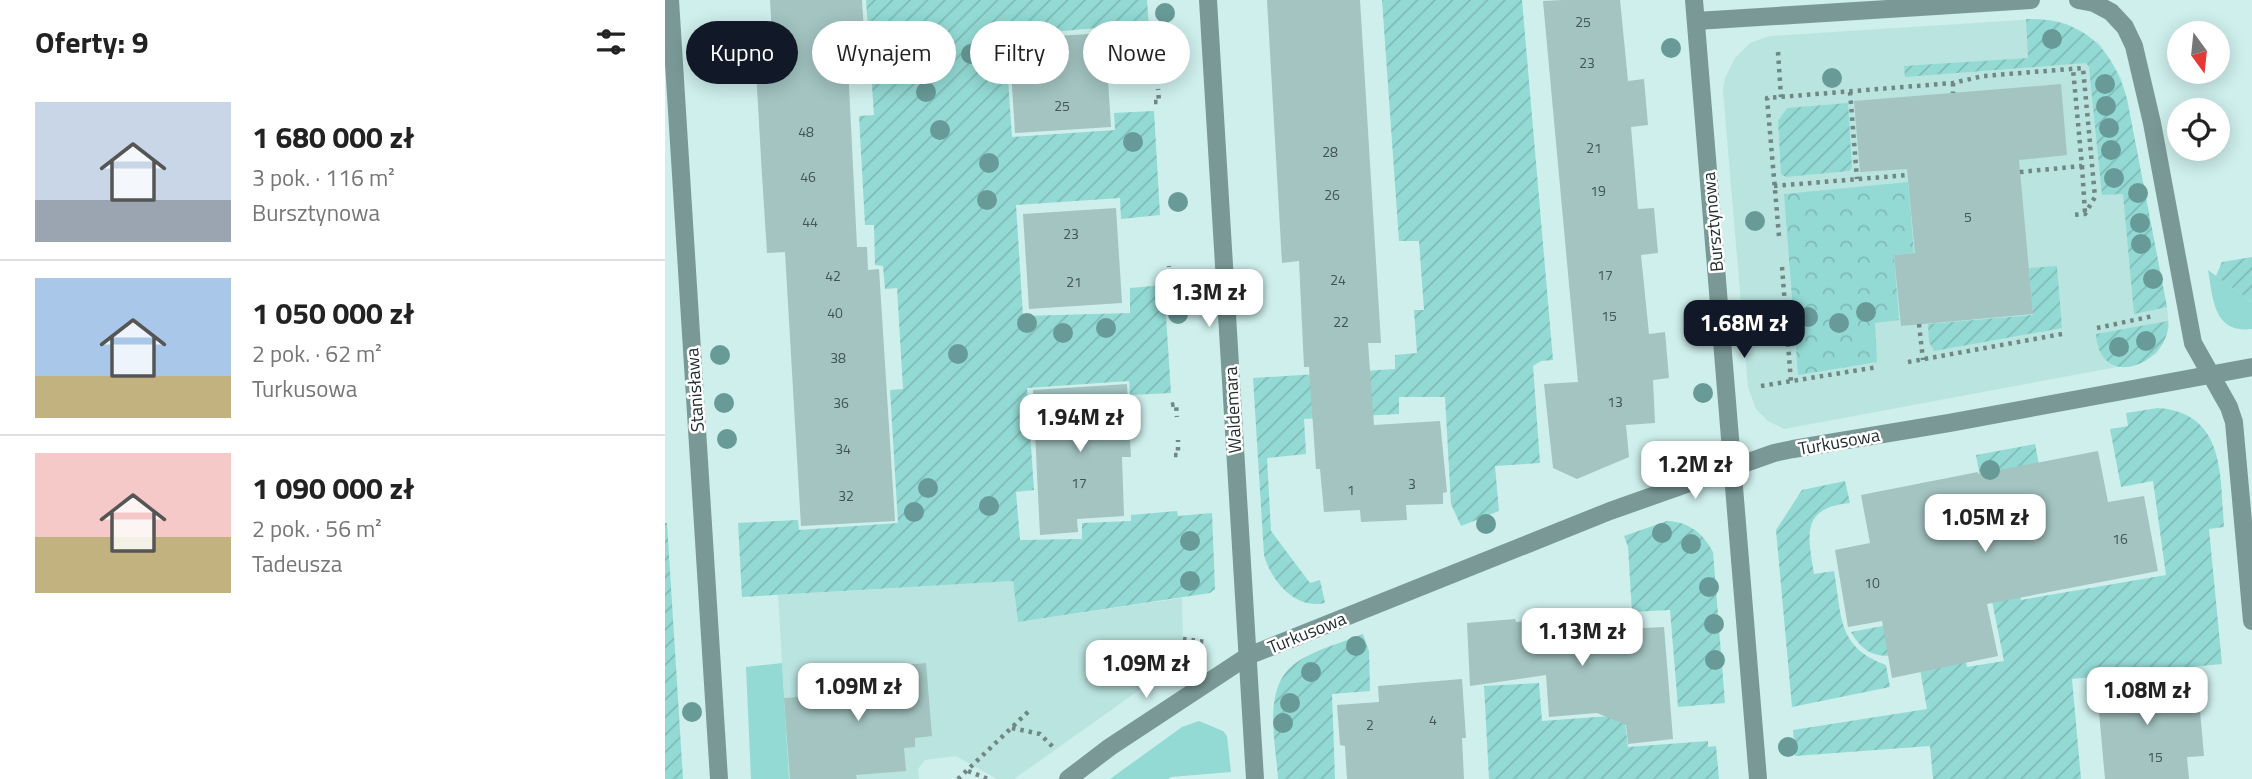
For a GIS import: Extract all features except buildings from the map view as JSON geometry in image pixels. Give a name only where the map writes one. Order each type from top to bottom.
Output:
[{"type":"street","name":"Stanisława","points":[[670,0],[719,779]]},
{"type":"street","name":"Waldemara","points":[[1208,0],[1255,779]]},
{"type":"street","name":"Bursztynowa","points":[[1695,0],[1758,779]]},
{"type":"street","points":[[1696,21],[2031,0]]},
{"type":"street","points":[[2078,0],[2094,3],[2111,12],[2125,27],[2134,46],[2152,123],[2193,343],[2212,375],[2234,422],[2252,621]]},
{"type":"street","name":"Turkusowa","points":[[1068,779],[1110,747],[1248,656],[1590,519],[1774,453],[2252,367]]},
{"type":"path","points":[[1776,16],[1781,97]]},
{"type":"path","points":[[2073,68],[2085,214]]},
{"type":"path","points":[[1779,236],[1767,98],[1953,83],[1983,76],[2073,68],[2083,68],[2095,197],[2085,214]]},
{"type":"path","points":[[1953,83],[1953,93]]},
{"type":"path","points":[[1154,102],[1159,102],[1159,89]]},
{"type":"path","points":[[1850,92],[1857,179]]},
{"type":"path","points":[[2020,172],[2082,166]]},
{"type":"path","points":[[1774,186],[1908,175]]},
{"type":"path","points":[[2070,215],[2085,214]]},
{"type":"path","points":[[1163,278],[1170,278],[1169,266]]},
{"type":"path","points":[[1782,267],[1791,382]]},
{"type":"path","points":[[2097,328],[2156,316]]},
{"type":"path","points":[[1919,324],[1923,360]]},
{"type":"path","points":[[1907,362],[2062,334]]},
{"type":"path","points":[[1727,390],[1878,368]]},
{"type":"path","points":[[1171,405],[1176,404],[1177,417]]},
{"type":"path","points":[[1174,455],[1178,455],[1178,439]]},
{"type":"path","points":[[958,779],[1031,709]]},
{"type":"path","points":[[1011,727],[1040,734],[1056,749]]},
{"type":"path","points":[[968,771],[988,779]]},
{"type":"shaded area","points":[[2038,19],[2069,25],[2099,43],[2121,78],[2167,307],[2169,327],[2157,353],[2144,362],[1784,429],[1768,421],[1756,409],[1748,387],[1723,91],[1725,78],[1735,58],[1750,43],[1770,36]]},
{"type":"shaded area","points":[[1013,581],[1018,622],[1182,598],[1183,649],[1176,664],[1014,779],[997,779],[956,756],[925,760],[918,769],[919,779],[789,779],[778,595]]},
{"type":"green space","points":[[866,0],[1147,0],[1149,21],[1083,21],[1083,29],[1069,30],[1069,21],[970,21],[970,84],[1008,84],[1012,137],[1115,130],[1114,113],[1154,111],[1160,215],[1121,219],[1120,198],[1016,205],[1023,316],[1130,313],[1130,288],[1164,285],[1171,393],[1130,395],[1129,381],[1027,388],[1034,490],[1016,492],[1020,540],[1082,539],[1082,523],[1131,521],[1131,515],[1177,511],[1178,516],[1212,513],[1215,589],[1210,593],[1018,622],[1013,581],[742,597],[738,523],[798,520],[799,530],[898,523],[890,390],[903,389],[897,288],[885,289],[883,266],[875,265],[874,225],[865,225],[859,116],[874,115],[872,84],[956,84],[956,21],[867,21]]},
{"type":"green space","points":[[1382,0],[1522,0],[1553,360],[1541,361],[1533,366],[1540,463],[1495,466],[1499,511],[1461,526],[1451,504],[1445,397],[1399,397],[1399,414],[1304,419],[1306,454],[1267,458],[1271,531],[1310,583],[1320,580],[1325,603],[1314,604],[1294,598],[1286,591],[1272,574],[1264,555],[1253,378],[1395,369],[1395,355],[1417,353],[1414,310],[1424,310],[1419,241],[1399,241]]},
{"type":"green space","points":[[2026,19],[2063,23],[2078,30],[2092,39],[2113,64],[2127,99],[2167,307],[2134,314],[2123,194],[2102,195],[2089,67],[2086,63],[1905,77],[1904,66],[2028,58]]},
{"type":"green space","points":[[1848,103],[1852,168],[1849,171],[1786,177],[1781,174],[1778,121],[1787,108]]},
{"type":"green space","points":[[1908,182],[1914,253],[1894,255],[1899,320],[1875,323],[1877,362],[1798,375],[1784,194]]},
{"type":"green space","points":[[2252,257],[2252,302],[2216,276],[2222,262]]},
{"type":"green space","points":[[2057,266],[2062,328],[1934,351],[1929,342],[1928,324],[2033,315],[2029,268]]},
{"type":"green space","points":[[2208,270],[2252,302],[2252,329],[2229,326],[2222,320],[2214,302]]},
{"type":"green space","points":[[2168,321],[2166,336],[2159,349],[2148,359],[2135,365],[2122,367],[2109,363],[2100,352],[2096,334]]},
{"type":"green space","points":[[2158,408],[2180,412],[2196,422],[2208,434],[2215,450],[2222,488],[2224,527],[2209,529],[2222,664],[2072,679],[2081,779],[1933,779],[1930,746],[1795,756],[1793,730],[1927,709],[1917,652],[1888,656],[1872,653],[1858,642],[1851,632],[1956,612],[1967,667],[2004,661],[1984,561],[1995,559],[1976,455],[2035,444],[2045,496],[2004,503],[2021,600],[2166,575],[2153,481],[2121,487],[2110,429],[2128,426],[2126,413]]},
{"type":"green space","points":[[1845,481],[1850,503],[1822,511],[1811,526],[1810,547],[1814,574],[1834,571],[1841,616],[1850,639],[1870,658],[1886,665],[1890,687],[1792,707],[1776,530],[1802,490]]},
{"type":"green space","points":[[1667,521],[1695,530],[1713,552],[1725,703],[1678,707],[1670,610],[1632,612],[1628,547],[1624,536]]},
{"type":"green space","points":[[667,523],[683,779],[665,779]]},
{"type":"green space","points":[[1363,634],[1369,651],[1370,691],[1332,694],[1335,779],[1278,779],[1273,716],[1279,685],[1286,672],[1312,653]]},
{"type":"green space","points":[[782,663],[789,779],[751,779],[746,667]]},
{"type":"green space","points":[[1539,683],[1542,721],[1624,715],[1628,747],[1708,741],[1708,747],[1716,746],[1719,779],[1489,779],[1484,686]]},
{"type":"green space","points":[[1199,721],[1223,731],[1227,736],[1231,772],[1168,779],[1110,779],[1182,727]]}]
